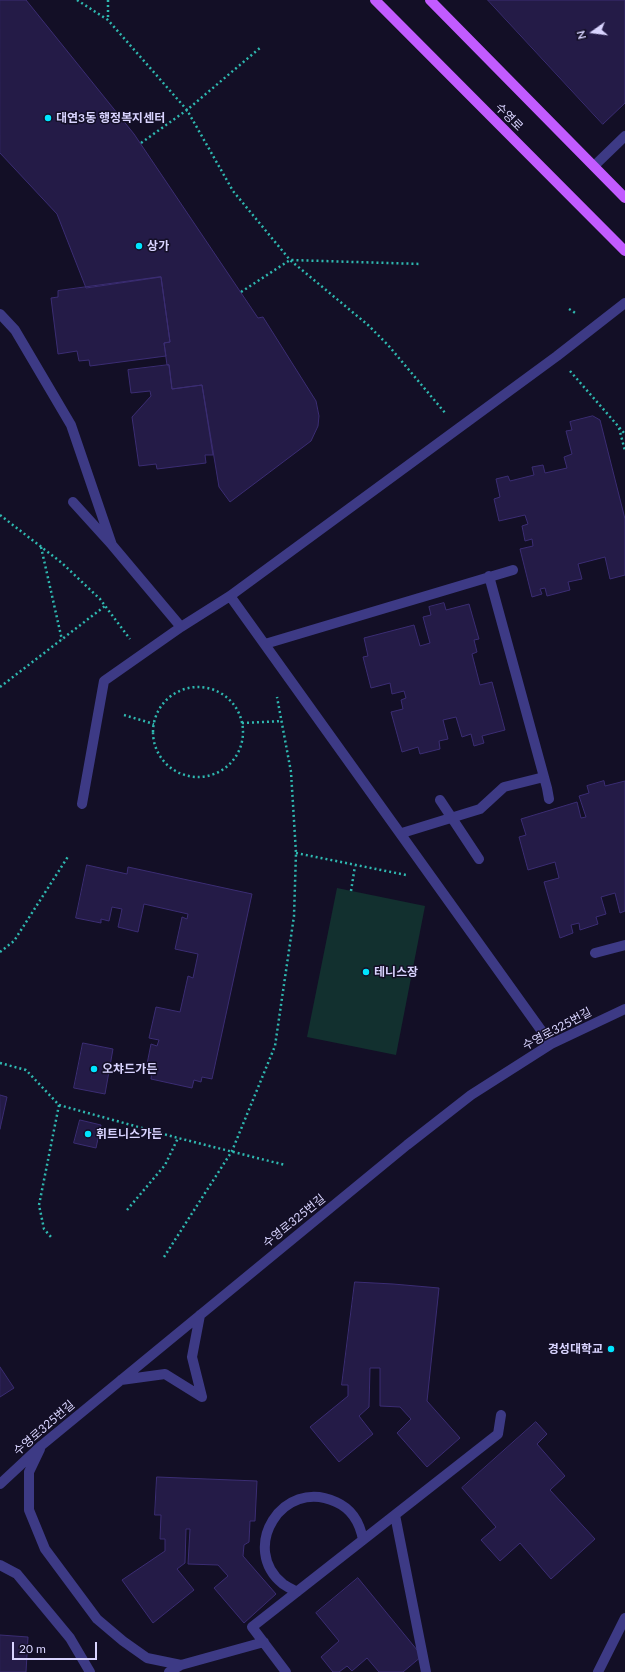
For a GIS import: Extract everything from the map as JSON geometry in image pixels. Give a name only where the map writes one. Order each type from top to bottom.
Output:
[{"type":"main road","name":"수영로","points":[[375,0],[625,251]]},
{"type":"main road","points":[[430,0],[625,198]]},
{"type":"street","points":[[594,166],[625,136]]},
{"type":"street","points":[[82,804],[104,681],[181,627],[230,596],[557,356],[625,303]]},
{"type":"street","points":[[0,314],[16,330],[71,425],[112,545]]},
{"type":"street","points":[[73,502],[112,545],[181,627]]},
{"type":"street","points":[[265,644],[513,570]]},
{"type":"street","points":[[489,576],[549,799]]},
{"type":"street","points":[[230,596],[402,834],[432,880],[493,960],[552,1044]]},
{"type":"street","points":[[402,834],[480,809],[504,787],[544,777]]},
{"type":"street","points":[[440,800],[478,859]]},
{"type":"street","points":[[595,953],[625,945]]},
{"type":"street","name":"수영로325번길","points":[[0,1484],[42,1445],[407,1145],[471,1095],[552,1044],[625,1009]]},
{"type":"street","points":[[121,1380],[165,1374],[202,1398],[192,1357],[200,1315]]},
{"type":"street","points":[[286,1672],[252,1627],[498,1434],[501,1415]]},
{"type":"street","points":[[42,1445],[29,1472],[29,1510],[45,1549],[97,1619],[123,1641],[148,1658],[181,1665]]},
{"type":"street","points":[[296,1592],[283,1584],[273,1572],[266,1556],[265,1540],[270,1524],[280,1510],[294,1500],[310,1496],[326,1497],[342,1504],[353,1515],[361,1529],[363,1540]]},
{"type":"street","points":[[395,1515],[426,1672]]},
{"type":"street","points":[[0,1565],[17,1574],[70,1638],[90,1672]]},
{"type":"street","points":[[598,1672],[625,1618]]},
{"type":"street","points":[[169,1672],[181,1665],[264,1642]]},
{"type":"path","points":[[77,0],[108,20],[187,110],[233,191],[290,260],[368,325],[388,345],[458,429]]},
{"type":"path","points":[[108,0],[108,20]]},
{"type":"path","points":[[141,143],[187,110],[261,47]]},
{"type":"path","points":[[241,292],[290,260],[422,264]]},
{"type":"path","points":[[557,356],[625,434]]},
{"type":"path","points":[[618,427],[625,451]]},
{"type":"path","points":[[0,515],[62,563],[105,606],[141,654]]},
{"type":"path","points":[[41,546],[62,640]]},
{"type":"path","points":[[0,687],[105,606]]},
{"type":"path","points":[[198,687],[213,690],[226,697],[236,709],[242,723],[243,738],[239,751],[231,763],[220,772],[206,777],[192,777],[178,773],[166,764],[158,753],[153,739],[154,724],[159,709],[169,697],[183,690],[198,687]]},
{"type":"path","points":[[164,1257],[232,1151],[275,1046],[294,916],[296,853],[291,772],[275,690]]},
{"type":"path","points":[[124,715],[154,724]]},
{"type":"path","points":[[242,723],[282,721]]},
{"type":"path","points":[[296,853],[355,866],[432,880]]},
{"type":"path","points":[[0,952],[14,941],[70,855]]},
{"type":"path","points":[[351,891],[355,866]]},
{"type":"path","points":[[0,1063],[26,1070],[59,1105],[178,1138],[285,1165]]},
{"type":"path","points":[[51,1237],[44,1229],[40,1205],[59,1105]]},
{"type":"path","points":[[127,1210],[165,1165],[178,1138]]},
{"type":"green space","name":"테니스장","points":[[337,888],[425,906],[396,1055],[307,1037]]},
{"type":"building","name":"상가","points":[[0,0],[26,0],[134,134],[258,318],[263,317],[316,401],[319,416],[318,426],[311,441],[230,502],[219,487],[202,385],[172,389],[164,343],[170,342],[161,277],[86,288],[57,214],[0,153]]},
{"type":"building","points":[[488,0],[625,0],[625,103],[603,124]]},
{"type":"building","points":[[161,277],[170,342],[164,343],[166,356],[90,366],[89,360],[79,361],[77,351],[58,354],[51,298],[58,297],[58,291]]},
{"type":"building","points":[[169,365],[172,389],[202,385],[213,455],[205,455],[206,463],[157,469],[156,464],[139,466],[132,417],[151,396],[150,391],[131,393],[128,370]]},
{"type":"building","points":[[593,416],[600,420],[625,519],[625,575],[610,579],[605,557],[578,564],[582,579],[568,582],[570,590],[547,596],[545,588],[540,589],[542,594],[532,597],[520,549],[533,546],[532,539],[525,541],[522,526],[528,524],[525,515],[499,521],[494,499],[500,497],[496,479],[508,476],[510,481],[534,475],[532,467],[543,465],[545,473],[567,468],[564,457],[572,454],[566,431],[572,430],[570,422]]},
{"type":"building","points":[[444,603],[446,610],[469,604],[479,639],[474,640],[477,652],[472,654],[480,685],[492,682],[505,730],[482,736],[484,743],[474,746],[471,734],[462,737],[456,717],[443,720],[448,739],[439,741],[440,749],[420,754],[418,747],[402,752],[391,712],[403,709],[401,700],[406,698],[404,691],[392,694],[390,683],[371,688],[363,657],[368,656],[364,638],[414,625],[420,646],[430,643],[423,617],[431,615],[429,607]]},
{"type":"building","points":[[604,781],[605,786],[625,781],[625,911],[620,913],[615,893],[601,897],[606,914],[596,917],[598,924],[580,930],[579,923],[571,925],[573,933],[560,938],[544,882],[559,878],[555,862],[528,870],[519,837],[526,835],[521,819],[577,802],[581,818],[586,817],[579,796],[589,793],[587,786]]},
{"type":"building","points":[[87,865],[127,874],[128,867],[252,894],[212,1079],[202,1077],[201,1082],[194,1080],[192,1088],[151,1079],[152,1070],[146,1069],[151,1044],[157,1046],[159,1040],[149,1038],[156,1007],[180,1012],[188,976],[193,978],[198,954],[175,949],[182,917],[187,919],[188,914],[144,904],[138,932],[118,927],[122,909],[112,907],[109,921],[101,919],[101,923],[76,918]]},
{"type":"building","name":"오챠드가든","points":[[83,1043],[113,1049],[105,1094],[74,1088]]},
{"type":"building","points":[[0,1095],[7,1097],[0,1129]]},
{"type":"building","name":"휘트니스가든","points":[[80,1120],[101,1125],[96,1148],[74,1143]]},
{"type":"building","points":[[355,1282],[439,1288],[427,1401],[460,1438],[427,1467],[397,1433],[411,1419],[400,1407],[380,1406],[380,1368],[370,1368],[369,1407],[359,1416],[373,1434],[339,1462],[310,1427],[348,1396],[348,1385],[342,1385]]},
{"type":"building","points":[[0,1367],[14,1388],[0,1397]]},
{"type":"building","points":[[536,1422],[547,1434],[537,1444],[565,1476],[550,1490],[595,1539],[551,1579],[520,1543],[500,1561],[481,1540],[496,1527],[462,1488]]},
{"type":"building","points":[[157,1477],[257,1481],[255,1521],[250,1521],[249,1542],[244,1545],[243,1556],[276,1594],[244,1623],[214,1588],[228,1576],[218,1565],[188,1564],[190,1529],[186,1529],[185,1563],[177,1569],[194,1590],[153,1623],[122,1580],[165,1551],[165,1539],[160,1539],[161,1515],[155,1515]]},
{"type":"building","points":[[358,1578],[422,1656],[403,1672],[379,1672],[367,1658],[352,1671],[347,1666],[339,1672],[333,1672],[321,1657],[339,1641],[316,1613]]},
{"type":"building","points":[[0,1635],[28,1637],[26,1672],[0,1672]]},
{"type":"place","name":"대연3동 행정복지센터","points":[[48,118]]},
{"type":"place","name":"상가","points":[[139,246]]},
{"type":"place","name":"테니스장","points":[[366,972]]},
{"type":"place","name":"오챠드가든","points":[[94,1069]]},
{"type":"place","name":"휘트니스가든","points":[[88,1134]]},
{"type":"place","name":"경성대학교","points":[[611,1349]]}]
